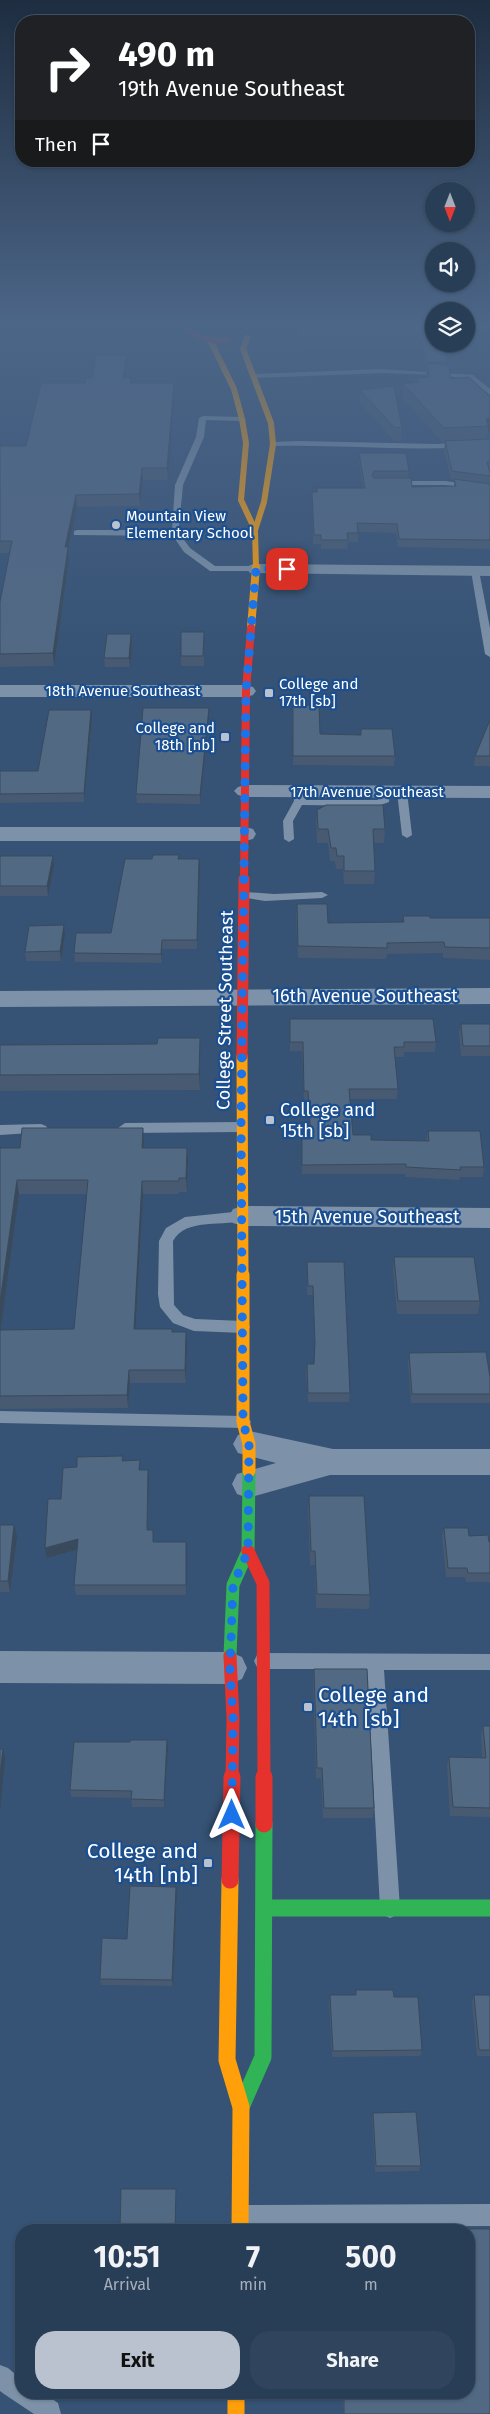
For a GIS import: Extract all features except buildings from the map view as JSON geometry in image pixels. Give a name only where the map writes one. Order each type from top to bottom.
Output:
[{"type":"main road","name":"College Street Southeast","points":[[245,434],[246,443],[241,500],[255,530]]},
{"type":"main road","name":"College Street Southeast","points":[[241,2107],[263,2057],[265,1908],[262,1583],[248,1551],[241,1126],[244,996],[246,691],[256,569],[255,530],[264,502],[272,444],[272,434]]},
{"type":"main road","name":"College Street Southeast","points":[[240,2223],[241,2107],[227,2060],[232,1738],[230,1668],[233,1585],[248,1551]]},
{"type":"main road","points":[[265,1908],[490,1908]]},
{"type":"main road","points":[[236,2399],[236,2414]]},
{"type":"street","points":[[256,569],[482,571]]},
{"type":"street","name":"18th Avenue Southeast","points":[[0,691],[246,691]]},
{"type":"street","name":"17th Avenue Southeast","points":[[245,791],[298,796],[393,792],[490,792]]},
{"type":"street","points":[[0,834],[245,834]]},
{"type":"street","name":"16th Avenue Southeast","points":[[0,999],[244,996],[490,996]]},
{"type":"street","name":"15th Avenue Southeast","points":[[243,1216],[490,1218]]},
{"type":"street","points":[[246,1433],[333,1462]]},
{"type":"street","points":[[248,1484],[333,1462],[490,1462]]},
{"type":"street","points":[[0,1667],[230,1668]]},
{"type":"lane","points":[[201,434],[179,485],[176,508],[177,533],[187,550],[202,563],[213,569],[256,569]]},
{"type":"lane","points":[[272,444],[311,441],[439,447],[490,442]]},
{"type":"lane","points":[[386,483],[445,483],[490,489]]},
{"type":"lane","points":[[78,533],[177,533]]},
{"type":"lane","points":[[482,571],[490,654]]},
{"type":"lane","points":[[393,792],[407,835]]},
{"type":"lane","points":[[288,839],[288,821],[298,796]]},
{"type":"lane","points":[[244,895],[282,899],[296,895],[322,895]]},
{"type":"lane","points":[[108,1128],[241,1126]]},
{"type":"lane","points":[[0,1130],[59,1129]]},
{"type":"lane","points":[[243,1216],[185,1222],[176,1226],[166,1241],[164,1294],[167,1307],[178,1319],[194,1325],[243,1327]]},
{"type":"lane","points":[[0,1417],[246,1433]]},
{"type":"lane","points":[[263,1661],[490,1662]]},
{"type":"lane","points":[[375,1661],[390,1908]]},
{"type":"lane","points":[[240,2223],[490,2215]]},
{"type":"lane","points":[[0,2376],[15,2389]]},
{"type":"lane","points":[[30,2399],[50,2411],[50,2414]]},
{"type":"traffic: fast","points":[[230,1656],[233,1585],[248,1551],[249,1471]]},
{"type":"traffic: fast","points":[[241,2107],[263,2057],[264,1824]]},
{"type":"traffic: fast","points":[[265,1908],[490,1908]]},
{"type":"traffic: slow","points":[[244,434],[246,443],[241,500],[255,530]]},
{"type":"traffic: slow","points":[[251,628],[256,569],[255,530],[264,502],[273,444],[272,434]]},
{"type":"traffic: slow","points":[[242,1056],[243,1422],[249,1444],[249,1471]]},
{"type":"traffic: slow","points":[[230,1880],[227,2060],[241,2107],[240,2224]]},
{"type":"traffic: slow","points":[[236,2399],[236,2414]]},
{"type":"traffic: jam","points":[[242,1056],[246,691],[251,628]]},
{"type":"traffic: jam","points":[[248,1551],[263,1583],[264,1824]]},
{"type":"traffic: jam","points":[[230,1656],[233,1718],[230,1880]]},
{"type":"place","name":"Mountain View Elementary School","points":[[116,525]]},
{"type":"place","name":"College and 17th [sb]","points":[[269,693]]},
{"type":"place","name":"College and 18th [nb]","points":[[225,737]]},
{"type":"place","name":"College and 15th [sb]","points":[[270,1120]]},
{"type":"place","name":"College and 14th [sb]","points":[[308,1707]]},
{"type":"place","name":"College and 14th [nb]","points":[[208,1863]]},
{"type":"route","points":[[232,1815],[233,1718],[230,1668],[233,1585],[248,1551],[249,1444],[243,1422],[241,1126],[244,996],[246,691],[256,569],[287,569]]}]
